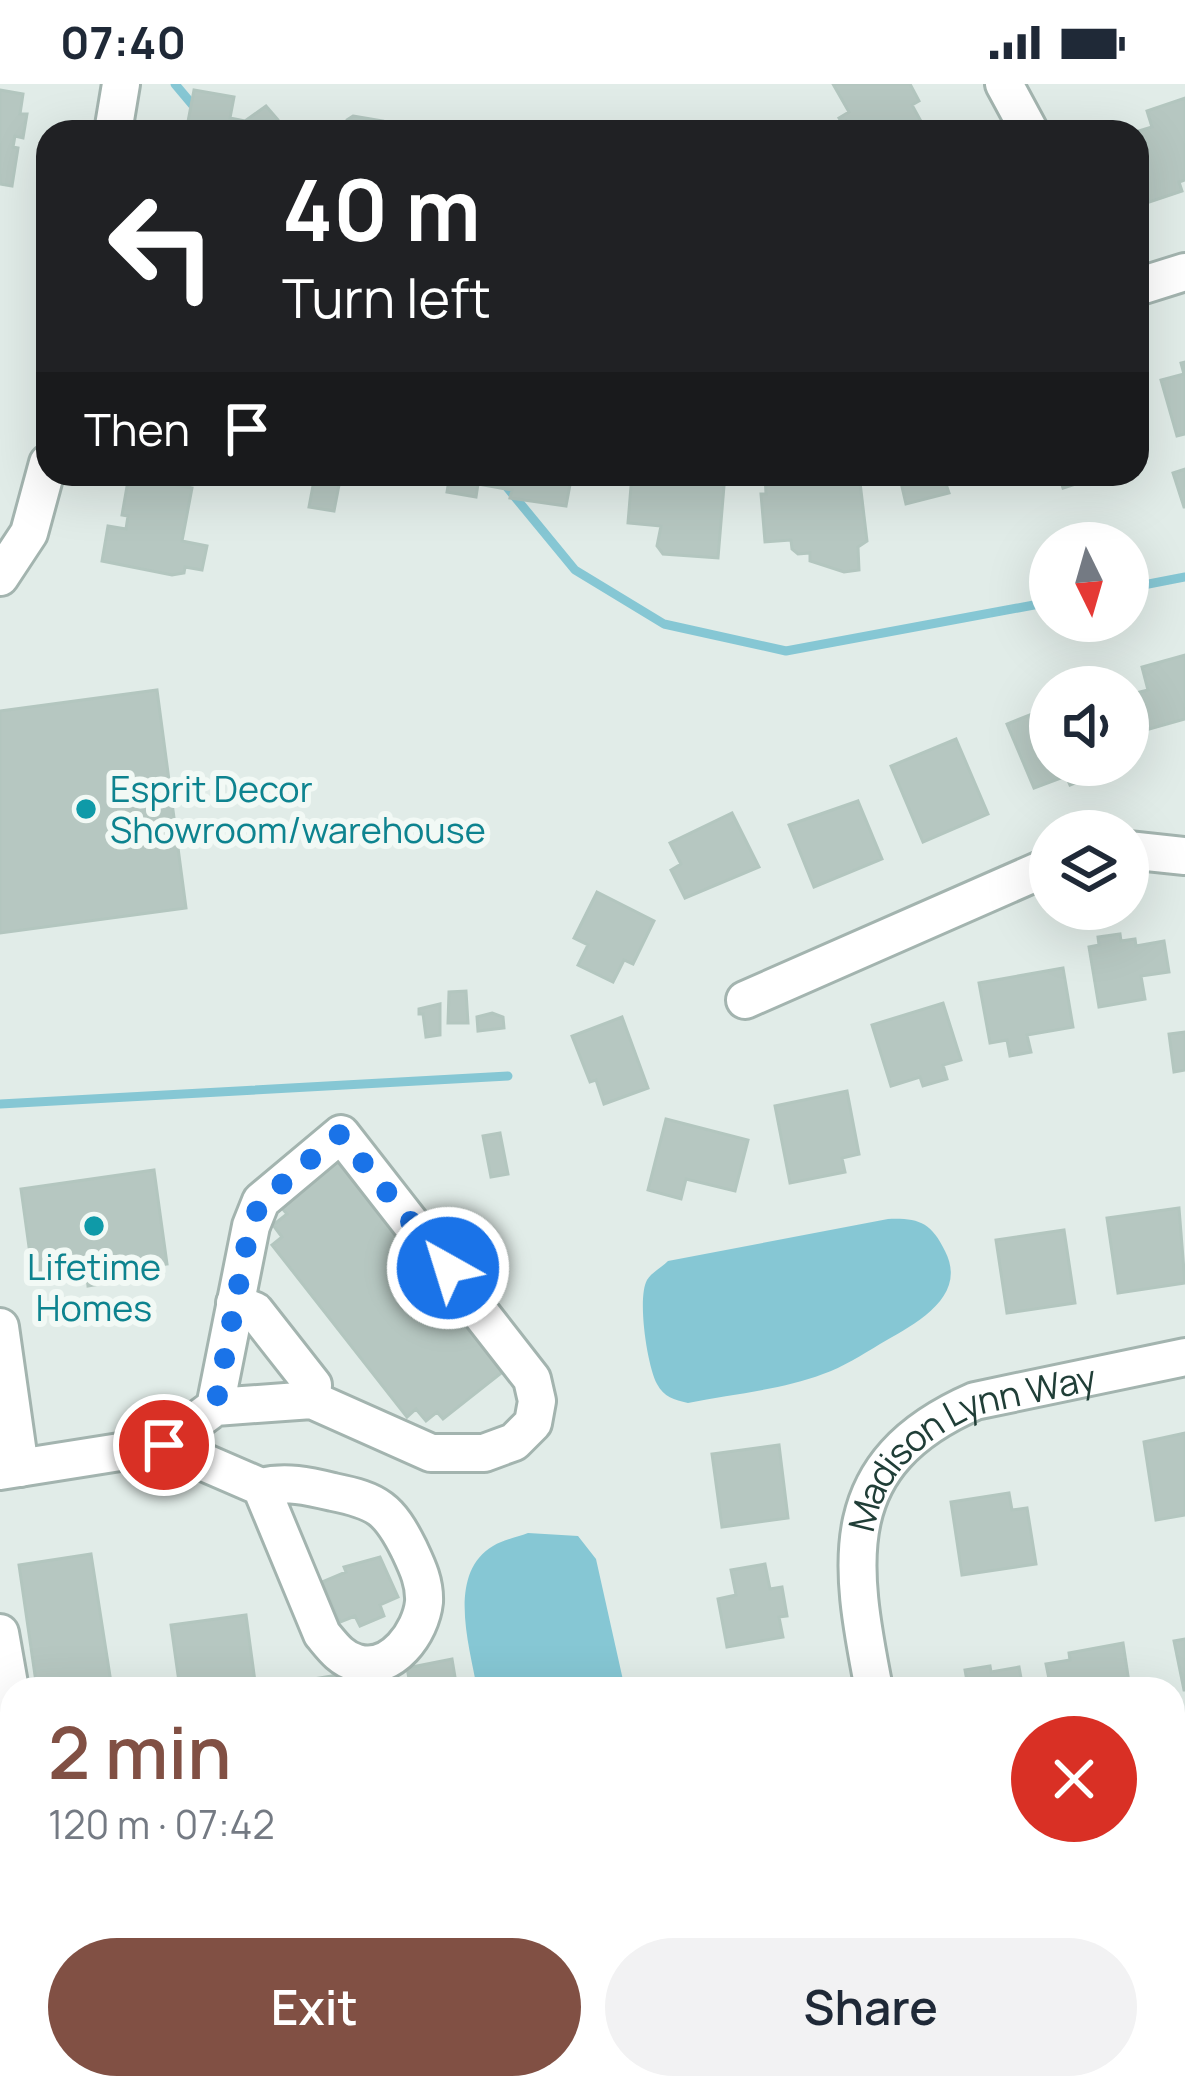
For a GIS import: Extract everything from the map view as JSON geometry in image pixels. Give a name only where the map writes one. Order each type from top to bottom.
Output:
[{"type":"street","points":[[115,120],[121,84]]},
{"type":"street","points":[[1004,84],[1024,120]]},
{"type":"street","points":[[1149,282],[1185,272]]},
{"type":"street","points":[[0,577],[28,532],[41,486]]},
{"type":"street","points":[[1149,852],[1185,856]]},
{"type":"street","points":[[745,1000],[1029,875]]},
{"type":"street","points":[[0,1328],[10,1470],[164,1445],[215,1408],[312,1400],[431,1453],[484,1453],[514,1442],[533,1423],[537,1400],[532,1378],[340,1134],[261,1202],[250,1226],[215,1408]]},
{"type":"street","points":[[235,1303],[255,1311],[313,1384],[312,1400]]},
{"type":"street","name":"Madison Lynn Way","points":[[872,1677],[856,1593],[857,1536],[866,1505],[897,1455],[944,1414],[975,1401],[1185,1357]]},
{"type":"street","points":[[164,1445],[260,1487],[281,1482],[364,1498],[395,1520],[418,1566],[424,1605],[406,1644],[375,1677],[338,1653],[322,1634],[260,1487]]},
{"type":"street","points":[[0,1633],[8,1677]]},
{"type":"water","points":[[888,1219],[922,1224],[945,1251],[950,1283],[921,1319],[845,1364],[790,1384],[688,1403],[660,1388],[647,1347],[643,1301],[647,1280],[668,1261]]},
{"type":"water","points":[[528,1533],[578,1536],[596,1559],[622,1677],[475,1677],[465,1592],[479,1558],[506,1540]]},
{"type":"building","points":[[833,84],[910,84],[919,101],[912,105],[920,120],[840,120],[849,112]]},
{"type":"building","points":[[0,90],[23,94],[20,114],[27,114],[23,138],[15,136],[13,147],[18,148],[12,186],[0,184]]},
{"type":"building","points":[[194,90],[234,97],[230,118],[240,120],[188,120]]},
{"type":"building","points":[[1185,98],[1182,191],[1149,202],[1152,127],[1147,111]]},
{"type":"building","points":[[266,106],[278,120],[246,120]]},
{"type":"building","points":[[1185,362],[1185,434],[1177,436],[1161,380],[1184,374],[1181,363]]},
{"type":"building","points":[[1185,469],[1185,507],[1184,507],[1173,473]]},
{"type":"building","points":[[127,486],[192,488],[182,541],[207,546],[202,570],[185,567],[184,573],[172,575],[102,561],[108,526],[126,529],[128,516],[122,515]]},
{"type":"building","points":[[313,486],[339,486],[334,511],[309,507]]},
{"type":"building","points":[[448,486],[478,486],[476,497],[447,492]]},
{"type":"building","points":[[489,486],[570,486],[566,506],[510,498],[512,490]]},
{"type":"building","points":[[631,486],[724,486],[718,558],[663,554],[657,546],[661,526],[628,523]]},
{"type":"building","points":[[766,486],[860,486],[867,541],[858,547],[859,570],[844,572],[810,561],[810,553],[798,554],[791,540],[765,542],[761,494],[766,494]]},
{"type":"building","points":[[902,486],[947,486],[949,493],[906,504]]},
{"type":"building","points":[[1185,655],[1185,719],[1149,729],[1146,666]]},
{"type":"building","name":"Esprit Decor Showroom/warehouse","points":[[157,690],[186,908],[0,933],[0,711]]},
{"type":"building","points":[[1029,715],[1029,776],[1007,724]]},
{"type":"building","points":[[956,739],[988,814],[923,842],[891,766]]},
{"type":"building","points":[[858,801],[882,859],[814,887],[789,825]]},
{"type":"building","points":[[732,813],[759,867],[685,898],[671,870],[681,864],[670,843]]},
{"type":"building","points":[[597,892],[654,921],[633,964],[624,960],[613,982],[578,965],[588,945],[574,938]]},
{"type":"building","points":[[1120,934],[1121,941],[1135,939],[1136,946],[1164,941],[1169,972],[1141,976],[1145,999],[1099,1007],[1089,947],[1099,945],[1098,937]]},
{"type":"building","points":[[1063,968],[1073,1027],[1027,1035],[1031,1052],[1010,1056],[1007,1040],[990,1043],[979,983]]},
{"type":"building","points":[[466,991],[468,1023],[448,1023],[449,992]]},
{"type":"building","points":[[943,1003],[961,1060],[943,1065],[947,1079],[923,1086],[920,1077],[891,1086],[872,1025]]},
{"type":"building","points":[[440,1004],[440,1035],[426,1037],[419,1009]]},
{"type":"building","points":[[492,1013],[503,1017],[504,1028],[478,1031],[477,1017]]},
{"type":"building","points":[[622,1017],[648,1088],[604,1104],[572,1036]]},
{"type":"building","points":[[1185,1032],[1185,1070],[1174,1072],[1169,1034]]},
{"type":"building","points":[[847,1091],[859,1154],[842,1158],[845,1172],[790,1183],[775,1106]]},
{"type":"building","points":[[666,1119],[748,1140],[735,1191],[686,1179],[681,1199],[648,1190]]},
{"type":"building","points":[[500,1133],[508,1174],[491,1177],[483,1136]]},
{"type":"building","points":[[338,1160],[505,1370],[443,1419],[437,1412],[426,1421],[416,1409],[407,1417],[272,1245],[282,1237],[273,1225],[287,1214],[280,1206]]},
{"type":"building","name":"Lifetime Homes","points":[[154,1170],[167,1264],[117,1271],[118,1281],[88,1286],[87,1276],[34,1283],[21,1189]]},
{"type":"building","points":[[1179,1208],[1185,1283],[1118,1293],[1107,1218]]},
{"type":"building","points":[[1064,1230],[1075,1303],[1007,1313],[996,1240]]},
{"type":"building","points":[[1185,1433],[1185,1515],[1156,1520],[1144,1442]]},
{"type":"building","points":[[779,1445],[788,1518],[722,1527],[712,1454]]},
{"type":"building","points":[[1009,1493],[1012,1510],[1027,1508],[1036,1564],[962,1575],[951,1502]]},
{"type":"building","points":[[91,1554],[110,1677],[35,1677],[19,1565]]},
{"type":"building","points":[[380,1557],[398,1597],[380,1605],[384,1616],[360,1626],[355,1616],[340,1622],[322,1582],[346,1572],[344,1567]]},
{"type":"building","points":[[765,1564],[770,1589],[782,1587],[787,1616],[779,1617],[783,1637],[727,1647],[718,1599],[736,1595],[731,1570]]},
{"type":"building","points":[[246,1615],[254,1677],[178,1677],[171,1625]]},
{"type":"building","points":[[1185,1639],[1185,1677],[1181,1677],[1174,1641]]},
{"type":"building","points":[[1123,1643],[1128,1677],[1049,1677],[1046,1664],[1070,1660],[1069,1653]]},
{"type":"building","points":[[452,1659],[455,1677],[409,1677],[407,1668]]},
{"type":"building","points":[[1019,1667],[1021,1677],[966,1677],[965,1670]]},
{"type":"waterway","points":[[175,84],[196,109]]},
{"type":"waterway","points":[[506,486],[575,570],[664,624],[786,651],[1029,606]]},
{"type":"waterway","points":[[1149,584],[1185,577]]},
{"type":"waterway","points":[[0,1104],[508,1076]]},
{"type":"place","name":"Esprit Decor Showroom/warehouse","points":[[86,809]]},
{"type":"place","name":"Lifetime Homes","points":[[94,1226]]},
{"type":"route","points":[[164,1445],[215,1408],[250,1226],[261,1202],[340,1134],[448,1268]]}]
